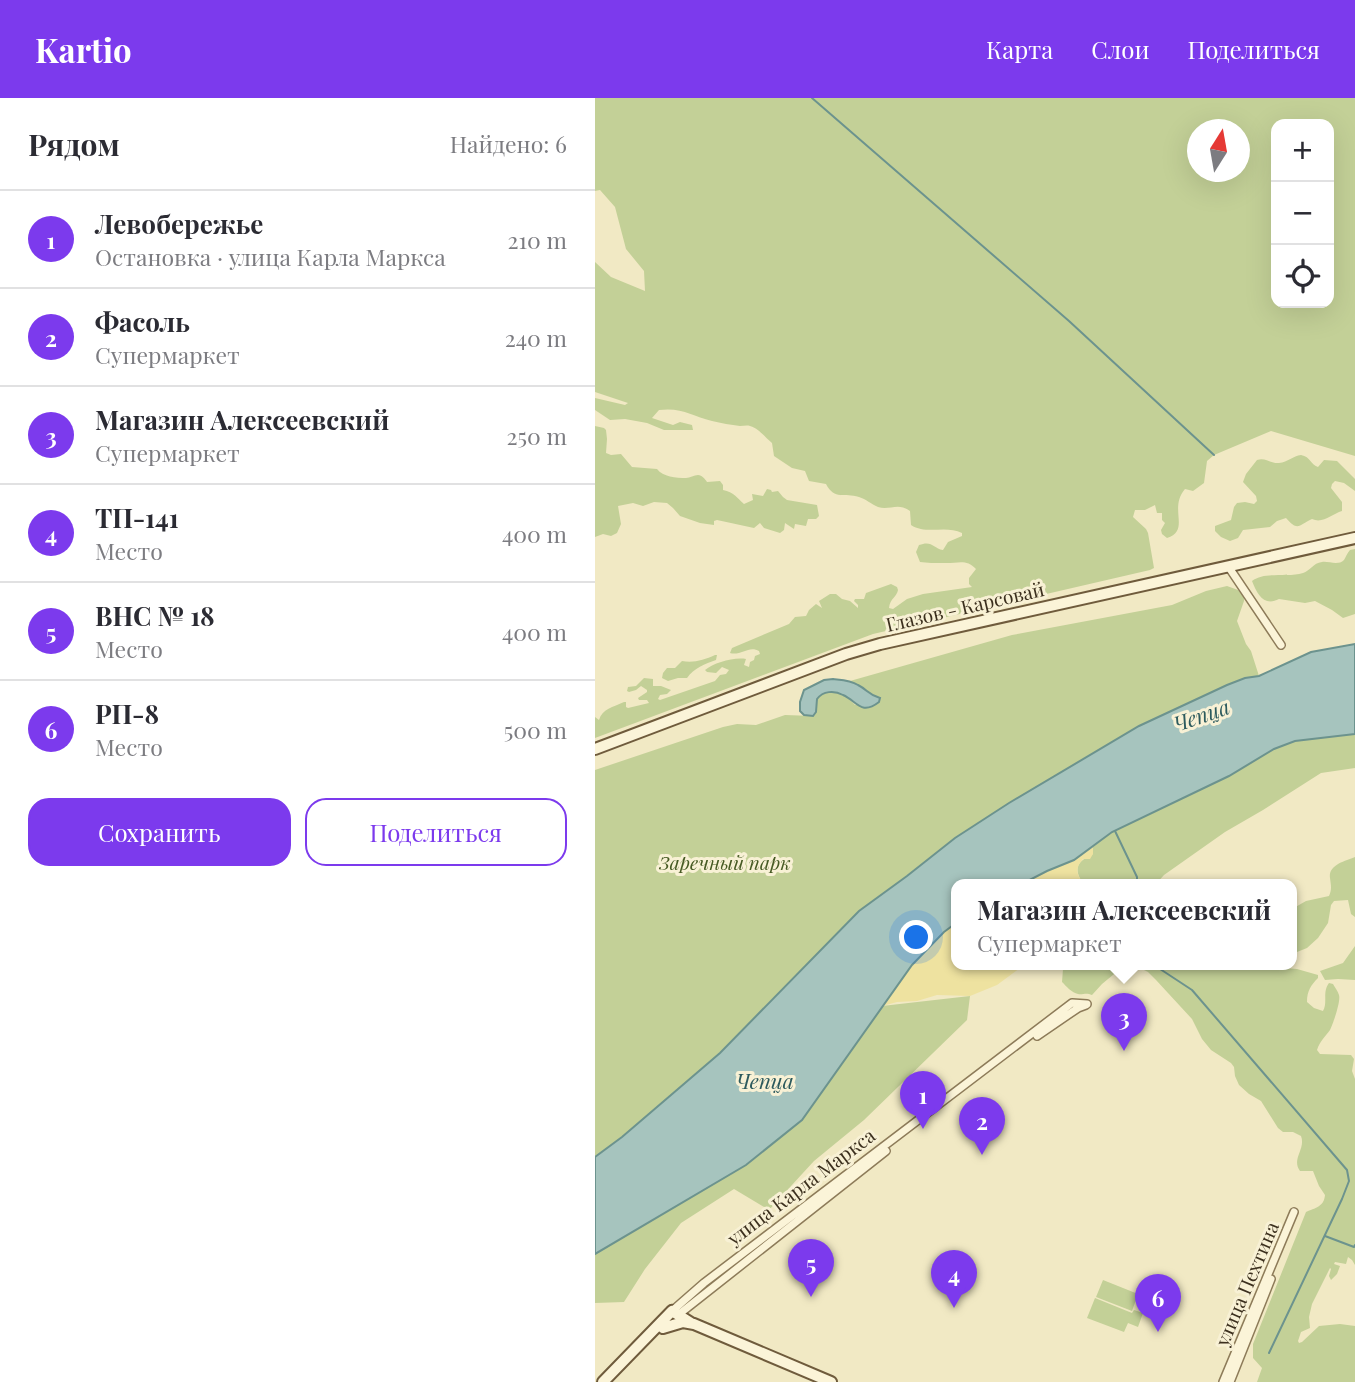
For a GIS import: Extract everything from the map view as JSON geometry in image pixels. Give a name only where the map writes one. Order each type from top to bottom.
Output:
[{"type":"main road","name":"Глазов - Карсовай","points":[[595,749],[846,654],[880,644],[1355,538]]},
{"type":"main road","points":[[675,1313],[804,1377],[831,1382]]},
{"type":"main road","name":"улица Карла Маркса","points":[[612,1382],[675,1313]]},
{"type":"main road","name":"улица Карла Маркса","points":[[603,1382],[675,1313]]},
{"type":"main road","points":[[663,1328],[683,1322],[694,1324]]},
{"type":"street","points":[[1227,566],[1280,645]]},
{"type":"street","name":"улица Карла Маркса","points":[[1072,1003],[1087,1004],[1029,1041],[675,1313],[704,1283],[1072,1003]]},
{"type":"street","name":"улица Пехтина","points":[[1223,1382],[1294,1212],[1265,1298],[1230,1382]]},
{"type":"street","points":[[692,1302],[689,1317],[694,1324]]},
{"type":"green space","points":[[595,98],[1355,98],[1355,456],[1271,431],[1214,455],[1207,461],[1204,483],[1193,491],[1185,489],[1180,497],[1179,524],[1174,534],[1167,538],[1162,534],[1165,523],[1162,513],[1157,513],[1155,505],[1145,510],[1135,510],[1133,517],[1148,533],[1154,568],[1150,570],[873,634],[595,738],[595,717],[599,720],[605,711],[624,702],[628,708],[649,703],[638,698],[647,690],[641,686],[629,692],[628,687],[636,686],[644,678],[653,679],[653,686],[671,690],[660,695],[660,700],[715,681],[729,670],[722,667],[716,673],[705,670],[719,663],[746,659],[744,665],[749,667],[755,656],[760,654],[759,651],[752,649],[730,653],[732,648],[789,624],[795,617],[806,616],[816,604],[822,608],[819,601],[830,594],[850,601],[858,608],[855,599],[864,599],[866,593],[891,584],[898,590],[889,608],[893,609],[907,599],[923,594],[972,587],[969,578],[976,569],[965,563],[920,562],[916,552],[919,545],[930,544],[943,550],[948,542],[962,536],[962,533],[917,528],[911,525],[910,511],[906,508],[878,507],[859,497],[836,494],[826,484],[809,481],[805,471],[792,468],[774,456],[772,443],[753,427],[712,421],[667,409],[659,410],[652,418],[673,425],[680,422],[692,425],[693,430],[664,430],[647,423],[625,419],[610,420],[595,410],[595,398],[625,405],[628,403],[595,392],[595,262],[611,277],[645,291],[644,271],[626,249],[615,207],[600,190],[595,191]]},
{"type":"green space","points":[[595,426],[606,430],[606,453],[621,454],[632,467],[657,469],[674,477],[698,475],[707,482],[720,481],[723,490],[733,494],[744,504],[753,500],[752,494],[763,496],[767,489],[778,491],[787,500],[817,505],[819,516],[816,519],[808,519],[806,526],[795,524],[794,529],[785,523],[784,530],[780,533],[764,528],[760,523],[754,528],[717,520],[714,525],[700,523],[680,516],[667,503],[654,502],[643,506],[633,503],[618,506],[621,524],[617,533],[595,537]]},
{"type":"green space","points":[[1301,455],[1318,467],[1324,460],[1337,461],[1355,479],[1355,491],[1344,483],[1335,481],[1332,484],[1331,488],[1342,502],[1342,511],[1324,519],[1312,519],[1299,526],[1293,525],[1286,518],[1270,527],[1243,530],[1238,538],[1230,541],[1215,531],[1215,526],[1231,520],[1237,503],[1254,504],[1257,501],[1256,496],[1243,482],[1257,460],[1279,463]]},
{"type":"green space","points":[[1355,549],[1355,614],[1343,618],[1315,601],[1305,603],[1265,600],[1259,595],[1252,581],[1263,576],[1303,573],[1322,562],[1339,563],[1350,550]]},
{"type":"green space","name":"Заречный парк","points":[[1227,586],[1244,595],[1237,621],[1259,676],[1227,685],[1139,726],[773,998],[720,1053],[595,1157],[595,770],[723,727],[737,724],[756,725],[785,715],[813,716],[819,696],[826,692],[844,695],[855,705],[879,698],[850,681],[1012,635],[1172,605],[1206,591]]},
{"type":"green space","points":[[715,655],[716,660],[696,669],[687,678],[668,681],[662,678],[667,668],[675,668],[682,661],[699,661]]},
{"type":"green space","points":[[1355,734],[1355,768],[1321,773],[1225,832],[1160,879],[1081,879],[1078,875],[1080,863],[1093,854],[1093,847],[1112,832],[1229,776],[1274,749],[1295,741]]},
{"type":"green space","points":[[1355,857],[1355,917],[1351,914],[1348,900],[1334,901],[1328,923],[1318,938],[1307,948],[1297,952],[1297,906],[1306,901],[1329,896],[1330,874],[1338,864]]},
{"type":"green space","points":[[1355,946],[1355,980],[1325,980],[1320,971],[1343,963]]},
{"type":"green space","points":[[1297,969],[1318,975],[1311,986],[1307,1002],[1323,1011],[1329,983],[1333,984],[1338,992],[1339,1002],[1333,1023],[1317,1050],[1320,1054],[1351,1055],[1354,1059],[1355,1265],[1348,1257],[1346,1264],[1335,1262],[1334,1264],[1340,1266],[1331,1280],[1330,1268],[1312,1304],[1310,1328],[1301,1332],[1298,1341],[1302,1342],[1319,1326],[1355,1326],[1355,1382],[1257,1382],[1262,1368],[1253,1358],[1253,1344],[1306,1212],[1321,1205],[1325,1195],[1313,1171],[1300,1171],[1298,1167],[1301,1136],[1293,1132],[1283,1132],[1278,1128],[1261,1101],[1239,1085],[1231,1063],[1211,1050],[1192,1019],[1144,970]]},
{"type":"green space","points":[[1063,970],[1119,970],[1092,995],[1078,994],[1062,982]]},
{"type":"green space","points":[[970,996],[967,1020],[864,1120],[814,1161],[769,1210],[734,1189],[681,1223],[645,1269],[624,1302],[595,1303],[595,1254],[746,1165],[802,1120],[882,1006]]},
{"type":"green space","points":[[1103,1280],[1138,1294],[1132,1311],[1096,1297]]},
{"type":"green space","points":[[1095,1298],[1132,1313],[1134,1310],[1143,1313],[1138,1327],[1128,1323],[1124,1332],[1087,1318]]},
{"type":"sand","points":[[1093,847],[1090,859],[1083,859],[1080,863],[1078,875],[1080,879],[1032,879]]},
{"type":"sand","points":[[951,927],[951,970],[1017,970],[997,985],[970,996],[937,995],[882,1006],[907,972]]},
{"type":"water","name":"Чепца","points":[[1355,644],[1355,734],[1295,741],[1274,749],[1229,776],[1112,832],[1074,860],[1032,879],[951,879],[951,927],[912,965],[802,1120],[746,1165],[595,1254],[595,1157],[720,1053],[859,911],[955,838],[1139,726],[1227,685],[1259,676],[1311,652]]},
{"type":"water","points":[[824,680],[855,683],[880,698],[879,702],[863,708],[840,693],[829,692],[817,699],[813,716],[804,715],[800,711],[800,702],[804,690]]},
{"type":"waterway","points":[[812,98],[1069,321],[1214,455]]},
{"type":"waterway","points":[[1115,831],[1137,879]]},
{"type":"waterway","points":[[1162,970],[1192,990],[1347,1170],[1349,1181],[1342,1199],[1269,1353]]},
{"type":"waterway","points":[[1325,1236],[1354,1247],[1355,1245]]},
{"type":"place","name":"Магазин Алексеевский","points":[[1124,1051]]},
{"type":"place","name":"Левобережье","points":[[923,1129]]},
{"type":"place","name":"Фасоль","points":[[982,1155]]},
{"type":"place","name":"ВНС № 18","points":[[811,1297]]},
{"type":"place","name":"ТП-141","points":[[954,1308]]},
{"type":"place","name":"РП-8","points":[[1158,1332]]}]
